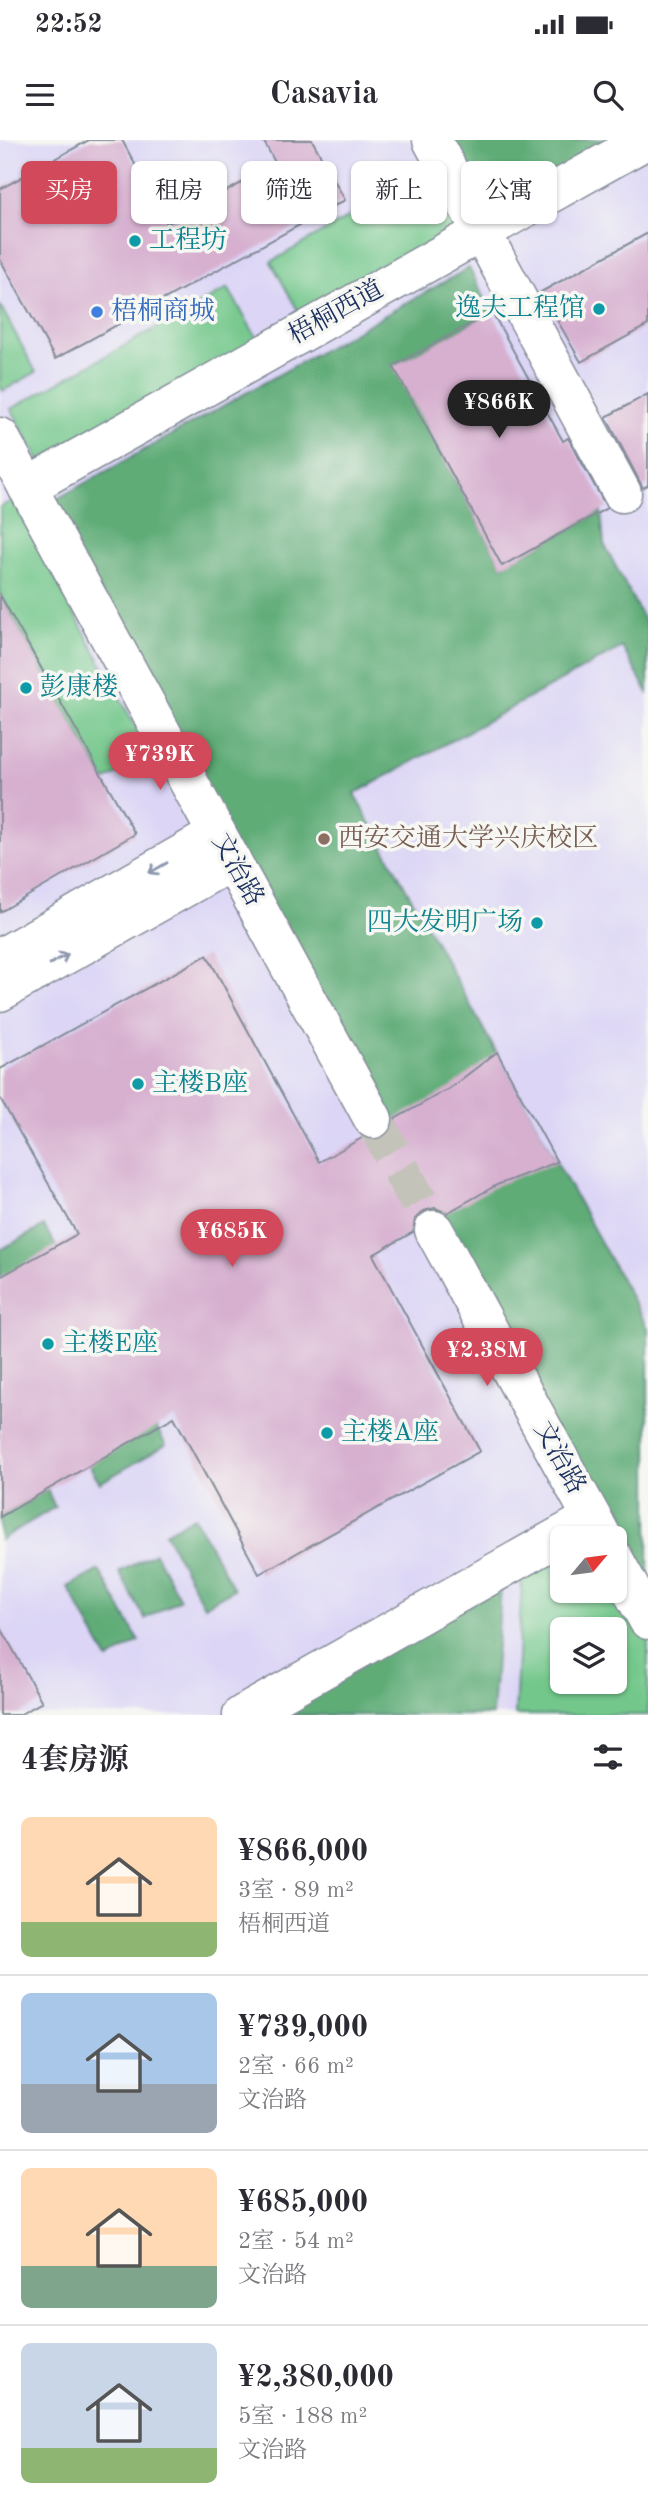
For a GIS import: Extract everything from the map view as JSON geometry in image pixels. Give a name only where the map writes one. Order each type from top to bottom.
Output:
[{"type":"street","points":[[432,140],[622,493]]},
{"type":"street","name":"梧桐西道","points":[[27,487],[646,140]]},
{"type":"street","name":"文治路","points":[[2,447],[27,487],[373,1119]]},
{"type":"street","points":[[0,958],[225,848]]},
{"type":"street","points":[[0,992],[225,848]]},
{"type":"street","name":"文治路","points":[[434,1230],[594,1526]]},
{"type":"street","points":[[242,1715],[550,1562]]},
{"type":"street","points":[[284,1715],[550,1562]]},
{"type":"street","name":"文治路","points":[[627,1584],[648,1620]]},
{"type":"shaded area","name":"西安交通大学兴庆校区","points":[[0,140],[648,140],[648,1715],[0,1715]]},
{"type":"green space","points":[[447,140],[617,140],[557,173],[557,161],[461,161],[461,166]]},
{"type":"green space","points":[[447,210],[458,231],[302,318],[271,262],[351,216],[351,224],[447,224]]},
{"type":"green space","points":[[469,268],[492,312],[394,366],[502,566],[601,511],[604,544],[648,628],[648,693],[622,647],[354,794],[648,1328],[648,1620],[627,1582],[627,1526],[575,1526],[591,1517],[39,509]]},
{"type":"green space","points":[[228,288],[258,340],[40,461],[11,409]]},
{"type":"green space","points":[[0,305],[36,372],[3,391],[0,386]]},
{"type":"green space","points":[[13,500],[151,755],[105,781],[0,595],[0,507]]},
{"type":"green space","points":[[44,1226],[78,1284],[0,1277],[0,1250]]},
{"type":"green space","points":[[137,1392],[166,1445],[100,1483],[89,1465]]},
{"type":"green space","points":[[47,1490],[55,1507],[0,1540],[0,1517]]},
{"type":"green space","points":[[194,1517],[234,1589],[204,1606],[165,1533]]},
{"type":"green space","points":[[550,1540],[550,1562],[501,1590],[492,1715],[242,1715]]},
{"type":"green space","points":[[155,1553],[180,1599],[145,1619],[119,1572]]},
{"type":"green space","points":[[550,1562],[550,1603],[627,1602],[648,1620],[648,1715],[515,1715],[522,1578]]},
{"type":"green space","points":[[99,1570],[139,1641],[108,1660],[68,1587]]},
{"type":"building","name":"工程坊","points":[[89,140],[122,140],[133,161],[131,161],[131,224],[227,224],[227,191],[241,183],[241,224],[301,224],[55,359],[0,259],[0,189],[21,177],[21,224],[117,224],[117,161],[51,161]]},
{"type":"building","name":"工程坊","points":[[263,140],[312,140],[324,161],[274,161]]},
{"type":"building","name":"工程坊","points":[[337,185],[345,200],[337,204]]},
{"type":"building","name":"逸夫工程馆","points":[[648,233],[648,325],[581,362],[541,292]]},
{"type":"building","points":[[492,312],[563,441],[568,438],[607,508],[502,566],[393,366]]},
{"type":"building","points":[[648,394],[648,485],[643,488],[606,417]]},
{"type":"building","name":"彭康楼","points":[[0,595],[135,834],[0,912]]},
{"type":"building","points":[[207,955],[319,1162],[362,1138],[373,1141],[384,1138],[392,1130],[395,1119],[450,1088],[497,1052],[557,1162],[497,1185],[447,1213],[435,1208],[424,1211],[415,1219],[413,1232],[373,1255],[480,1451],[259,1574],[174,1417],[0,1517],[0,1277],[77,1234],[0,1098],[0,1069]]},
{"type":"building","points":[[0,1626],[42,1702],[19,1715],[0,1715]]},
{"type":"tunnel","points":[[373,1119],[434,1230]]},
{"type":"place","name":"工程坊","points":[[135,241]]},
{"type":"place","name":"逸夫工程馆","points":[[599,309]]},
{"type":"place","name":"梧桐商城","points":[[97,312]]},
{"type":"place","name":"彭康楼","points":[[26,688]]},
{"type":"place","name":"西安交通大学兴庆校区","points":[[324,839]]},
{"type":"place","name":"四大发明广场","points":[[537,923]]},
{"type":"place","name":"主楼B座","points":[[138,1084]]},
{"type":"place","name":"主楼E座","points":[[48,1344]]},
{"type":"place","name":"主楼A座","points":[[327,1433]]}]
